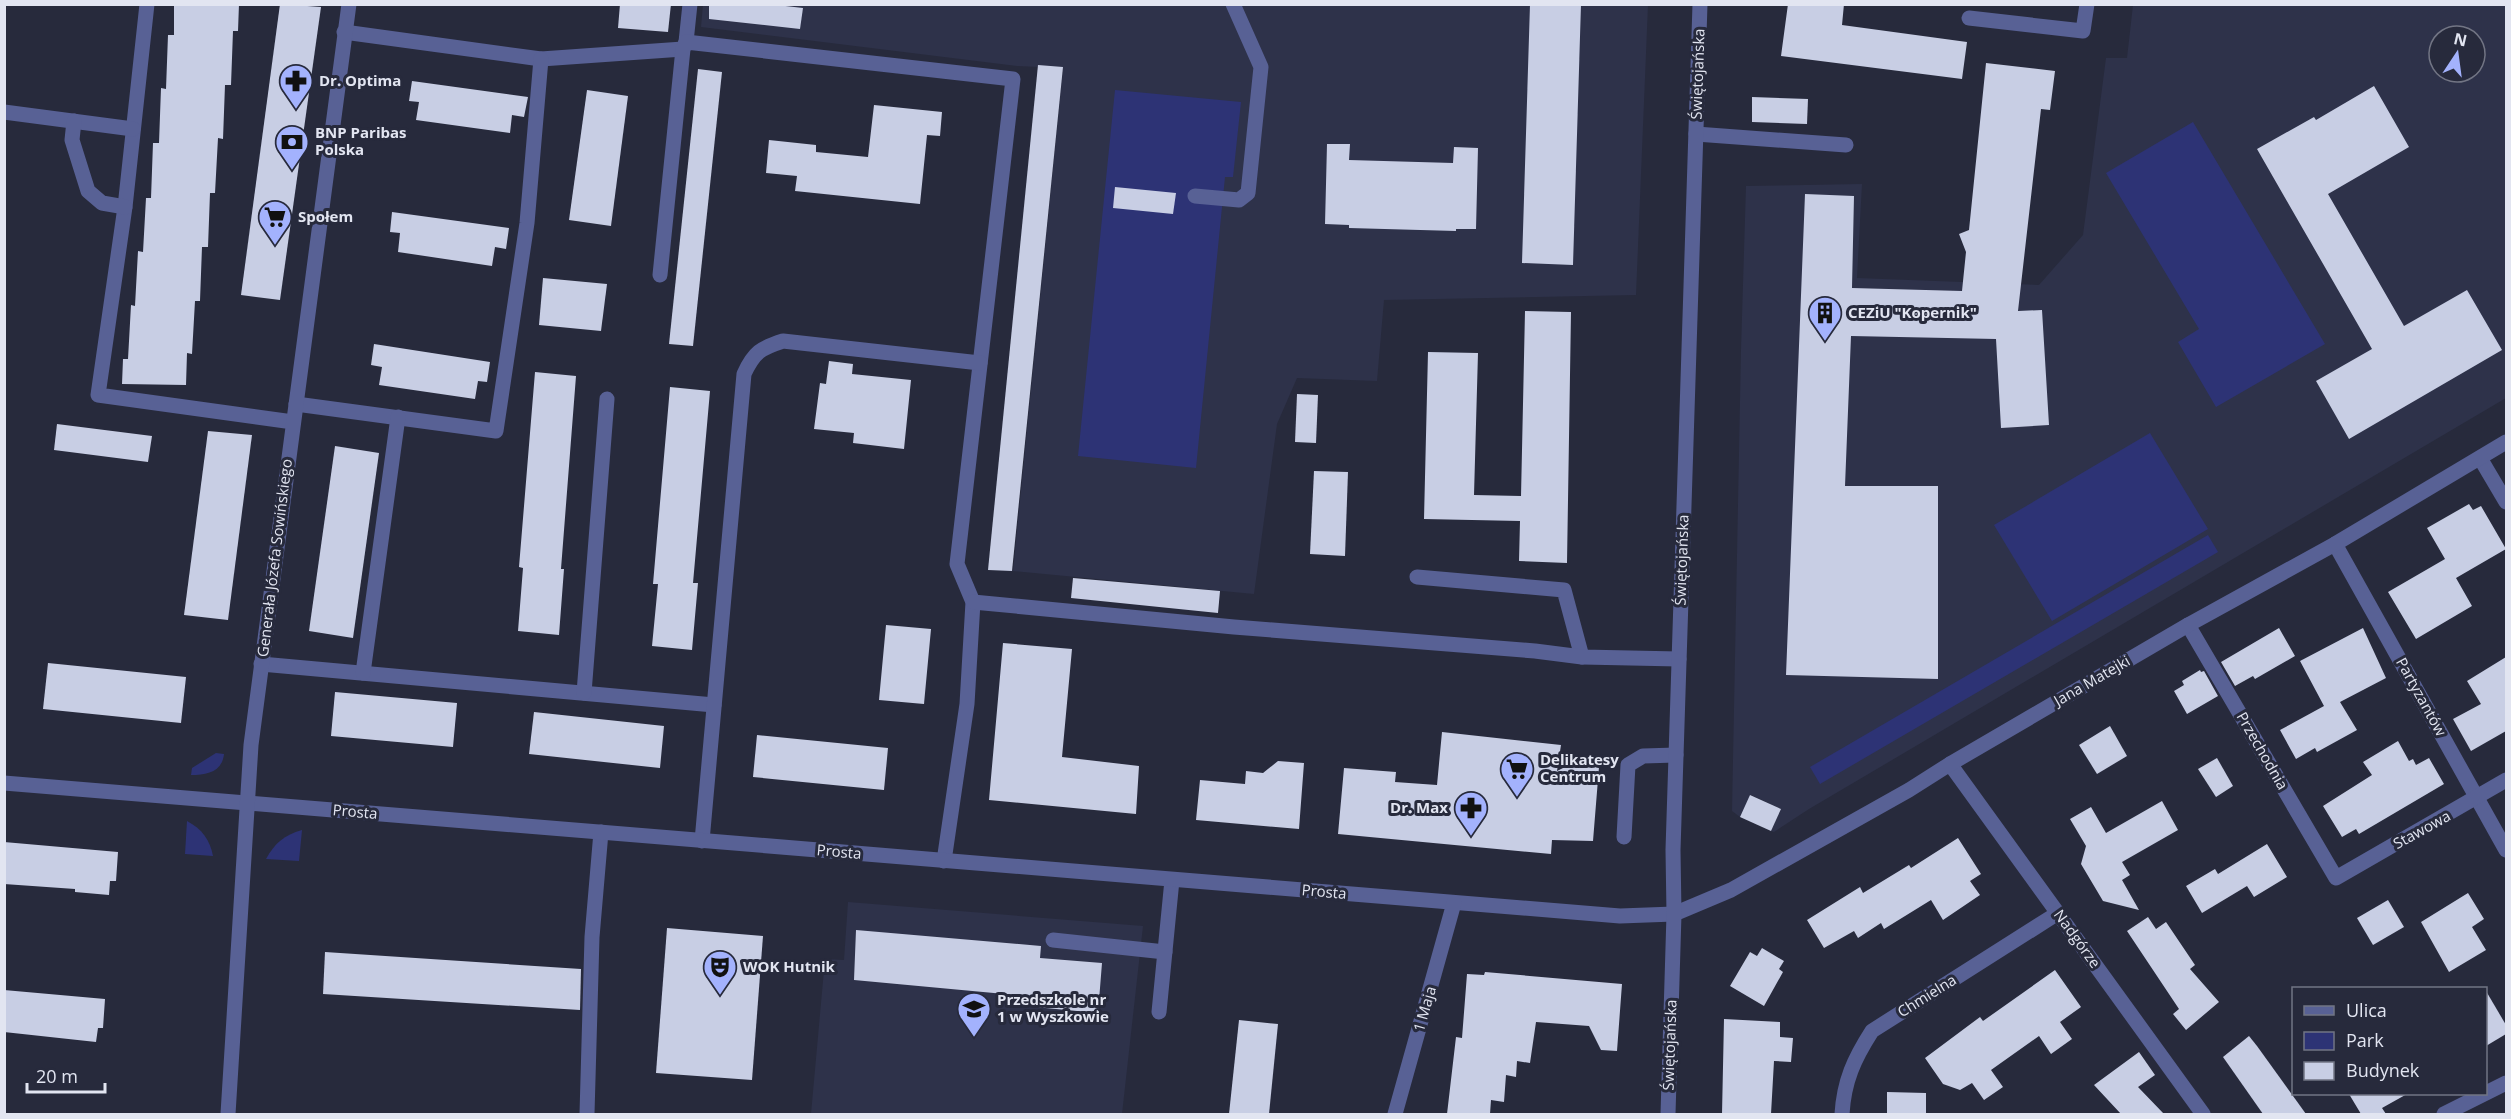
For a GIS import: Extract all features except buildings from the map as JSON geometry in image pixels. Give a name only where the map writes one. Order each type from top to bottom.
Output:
[{"type":"street","points":[[147,4],[125,207],[99,395],[293,422]]},
{"type":"street","name":"Generała Józefa Sowińskiego","points":[[228,1114],[246,802],[261,664],[349,4]]},
{"type":"street","points":[[660,275],[690,4]]},
{"type":"street","points":[[1195,196],[1239,200],[1248,193],[1262,67],[1233,4]]},
{"type":"street","name":"Świętojańska","points":[[1668,1114],[1674,914],[1673,850],[1700,4]]},
{"type":"street","points":[[1969,18],[2083,31],[2087,4]]},
{"type":"street","points":[[344,32],[541,59],[685,46],[1013,79],[957,564],[973,602],[967,704],[944,861]]},
{"type":"street","points":[[296,404],[496,431],[527,223],[541,59]]},
{"type":"street","points":[[4,112],[133,129]]},
{"type":"street","points":[[74,121],[72,140],[88,191],[102,203],[125,207]]},
{"type":"street","points":[[1696,134],[1846,145]]},
{"type":"street","points":[[702,841],[744,374],[750,360],[760,350],[783,341],[980,363]]},
{"type":"street","points":[[584,693],[607,399]]},
{"type":"street","points":[[363,673],[398,417]]},
{"type":"street","name":"Jana Matejki","points":[[1674,914],[1731,890],[1909,790],[2188,625],[2335,544],[2506,442]]},
{"type":"street","points":[[2480,458],[2506,502]]},
{"type":"street","name":"Partyzantów","points":[[2335,544],[2506,850]]},
{"type":"street","points":[[1417,577],[1564,590],[1582,657]]},
{"type":"street","points":[[973,602],[1582,657],[1679,659]]},
{"type":"street","name":"Przechodnia","points":[[2188,625],[2336,878]]},
{"type":"street","points":[[261,664],[714,705]]},
{"type":"street","points":[[1624,837],[1628,765],[1643,756],[1676,755]]},
{"type":"street","name":"Nadgórze","points":[[1950,764],[2203,1114]]},
{"type":"street","name":"Stawowa","points":[[2336,878],[2506,780]]},
{"type":"street","name":"Prosta","points":[[4,783],[1454,903],[1620,916],[1674,914]]},
{"type":"street","points":[[587,1114],[592,938],[601,831]]},
{"type":"street","points":[[1159,1012],[1172,880]]},
{"type":"street","name":"1 Maja","points":[[1395,1114],[1454,903]]},
{"type":"street","name":"Chmielna","points":[[1842,1114],[1843,1100],[1853,1060],[1872,1031],[2058,913]]},
{"type":"street","points":[[1053,940],[1165,952]]},
{"type":"street","points":[[2487,1092],[2506,1083]]},
{"type":"street","points":[[2444,1114],[2482,1095]]},
{"type":"shaded area","points":[[703,4],[1648,5],[1636,295],[1384,300],[1377,381],[1297,378],[1277,424],[1254,594],[1013,571],[1063,68],[1017,66],[701,27]]},
{"type":"shaded area","points":[[2133,5],[2506,5],[2506,398],[1809,809],[1774,832],[1771,831],[1781,809],[1751,795],[1740,817],[1732,811],[1746,186],[1862,184],[1857,278],[2039,285],[2083,235],[2106,58],[2127,58]]},
{"type":"shaded area","name":"Przedszkole nr 1 w Wyszkowie","points":[[848,902],[1143,926],[1122,1114],[811,1114],[825,959],[844,960]]},
{"type":"green space","points":[[1115,90],[1241,102],[1233,177],[1225,177],[1196,468],[1078,456]]},
{"type":"green space","points":[[2193,122],[2325,344],[2216,407],[2178,342],[2199,329],[2106,173]]},
{"type":"green space","points":[[2150,433],[2208,529],[2052,621],[1994,525]]},
{"type":"green space","points":[[2208,535],[2218,552],[1820,784],[1810,767]]},
{"type":"green space","points":[[216,753],[224,754],[217,769],[208,773],[191,775],[192,768]]},
{"type":"green space","points":[[187,821],[204,836],[213,856],[185,854]]},
{"type":"green space","points":[[302,830],[299,861],[266,859],[281,840]]},
{"type":"place","name":"Dr. Optima","points":[[296,110]]},
{"type":"place","name":"BNP Paribas Polska","points":[[292,171]]},
{"type":"place","name":"Społem","points":[[275,246]]},
{"type":"place","name":"CEZiU \"Kopernik\"","points":[[1825,342]]},
{"type":"place","name":"Delikatesy Centrum","points":[[1517,798]]},
{"type":"place","name":"Dr. Max","points":[[1471,837]]},
{"type":"place","name":"WOK Hutnik","points":[[720,996]]},
{"type":"place","name":"Przedszkole nr 1 w Wyszkowie","points":[[974,1038]]}]
